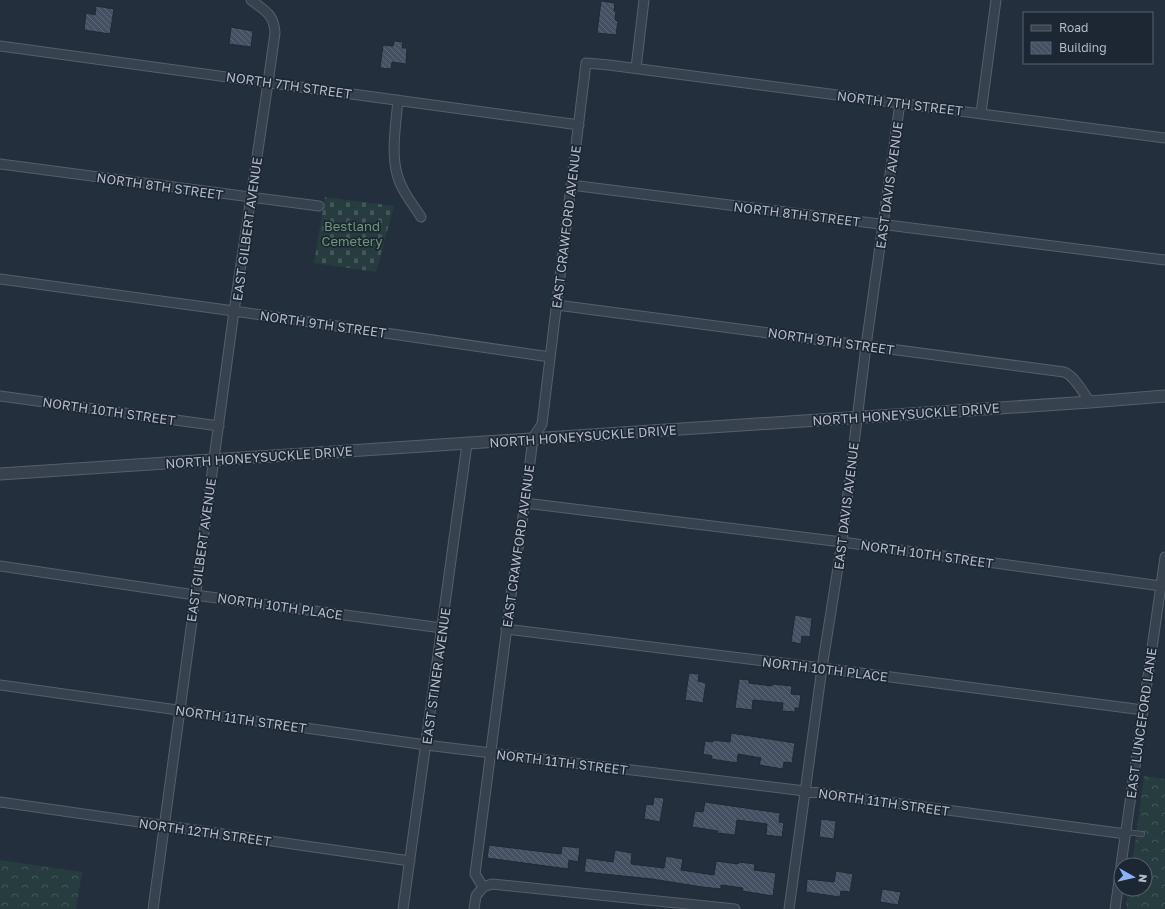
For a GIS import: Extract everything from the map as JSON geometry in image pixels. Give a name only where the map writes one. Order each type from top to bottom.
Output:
[{"type":"street","name":"EAST GILBERT AVENUE","points":[[153,909],[234,311],[273,49],[274,29],[272,18],[251,0]]},
{"type":"street","points":[[636,68],[644,0]]},
{"type":"street","points":[[981,113],[996,0]]},
{"type":"street","name":"NORTH 7TH STREET","points":[[0,46],[579,125]]},
{"type":"street","name":"EAST CRAWFORD AVENUE","points":[[483,887],[475,874],[490,753],[533,438],[542,424],[586,63],[636,68]]},
{"type":"street","name":"NORTH 7TH STREET","points":[[636,68],[1165,138]]},
{"type":"street","points":[[398,100],[394,154],[397,174],[405,193],[421,217]]},
{"type":"street","name":"EAST DAVIS AVENUE","points":[[789,909],[822,668],[842,542],[866,346],[900,103]]},
{"type":"street","name":"NORTH 8TH STREET","points":[[0,164],[319,206]]},
{"type":"street","name":"NORTH 8TH STREET","points":[[572,185],[1165,260]]},
{"type":"street","name":"NORTH 9TH STREET","points":[[0,279],[550,357]]},
{"type":"street","name":"NORTH 9TH STREET","points":[[557,305],[1064,372],[1068,373],[1090,402]]},
{"type":"street","name":"NORTH 10TH STREET","points":[[0,396],[218,426]]},
{"type":"street","name":"NORTH HONEYSUCKLE DRIVE","points":[[0,474],[857,418],[1165,396]]},
{"type":"street","name":"EAST STINER AVENUE","points":[[403,909],[467,444]]},
{"type":"street","name":"NORTH 10TH STREET","points":[[525,503],[842,542],[1161,586]]},
{"type":"street","name":"EAST LUNCEFORD LANE","points":[[1122,857],[1165,557]]},
{"type":"street","name":"NORTH 10TH PLACE","points":[[0,566],[195,595],[442,628]]},
{"type":"street","name":"NORTH 10TH PLACE","points":[[506,630],[822,668],[1143,710]]},
{"type":"street","name":"NORTH 11TH STREET","points":[[0,685],[426,745],[805,791],[1126,833]]},
{"type":"street","name":"NORTH 12TH STREET","points":[[0,802],[164,827],[410,861]]},
{"type":"street","points":[[474,909],[476,896],[483,887],[492,884],[735,909]]},
{"type":"street","name":"EAST LUNCEFORD LANE","points":[[1115,909],[1117,897]]},
{"type":"lane","points":[[1126,833],[1142,834]]},
{"type":"green space","name":"Bestland Cemetery","points":[[325,197],[394,206],[376,272],[314,263]]},
{"type":"green space","points":[[1144,776],[1165,779],[1165,909],[1126,909],[1127,897],[1153,897],[1153,857],[1133,857]]},
{"type":"green space","points":[[0,860],[82,872],[76,909],[0,909]]},
{"type":"building","points":[[601,1],[615,3],[615,20],[618,21],[616,35],[597,33]]},
{"type":"building","points":[[96,6],[114,9],[110,34],[84,30],[86,13],[95,15]]},
{"type":"building","points":[[231,27],[253,31],[251,47],[229,44]]},
{"type":"building","points":[[394,41],[403,42],[402,48],[407,48],[406,64],[392,62],[391,69],[380,68],[383,45],[393,46]]},
{"type":"building","points":[[795,615],[812,618],[810,637],[802,636],[801,644],[791,642]]},
{"type":"building","points":[[689,673],[699,674],[698,681],[706,683],[703,703],[685,700]]},
{"type":"building","points":[[739,679],[749,680],[749,683],[772,686],[772,684],[792,686],[791,694],[801,695],[799,708],[795,708],[795,712],[782,711],[783,703],[753,700],[752,710],[735,708]]},
{"type":"building","points":[[731,733],[795,743],[792,763],[784,762],[783,769],[759,765],[761,758],[738,754],[737,763],[711,759],[712,756],[703,754],[705,741],[713,742],[713,740],[730,742]]},
{"type":"building","points":[[654,797],[664,798],[660,822],[644,819],[646,804],[653,805]]},
{"type":"building","points":[[705,802],[780,813],[779,822],[784,823],[782,837],[766,835],[767,824],[737,820],[735,835],[717,833],[718,831],[692,827],[695,811],[703,812]]},
{"type":"building","points":[[821,819],[836,821],[834,839],[819,837]]},
{"type":"building","points":[[489,845],[561,854],[562,846],[580,848],[578,862],[569,860],[568,869],[487,858]]},
{"type":"building","points":[[615,850],[632,853],[631,864],[664,868],[666,856],[683,859],[681,870],[714,875],[716,861],[738,864],[739,862],[755,864],[754,870],[776,873],[773,896],[742,891],[743,888],[721,885],[721,889],[652,879],[584,872],[586,858],[613,862]]},
{"type":"building","points":[[836,871],[853,874],[850,892],[841,891],[840,897],[806,892],[807,879],[834,882]]},
{"type":"building","points":[[882,889],[901,892],[898,905],[880,902]]}]
